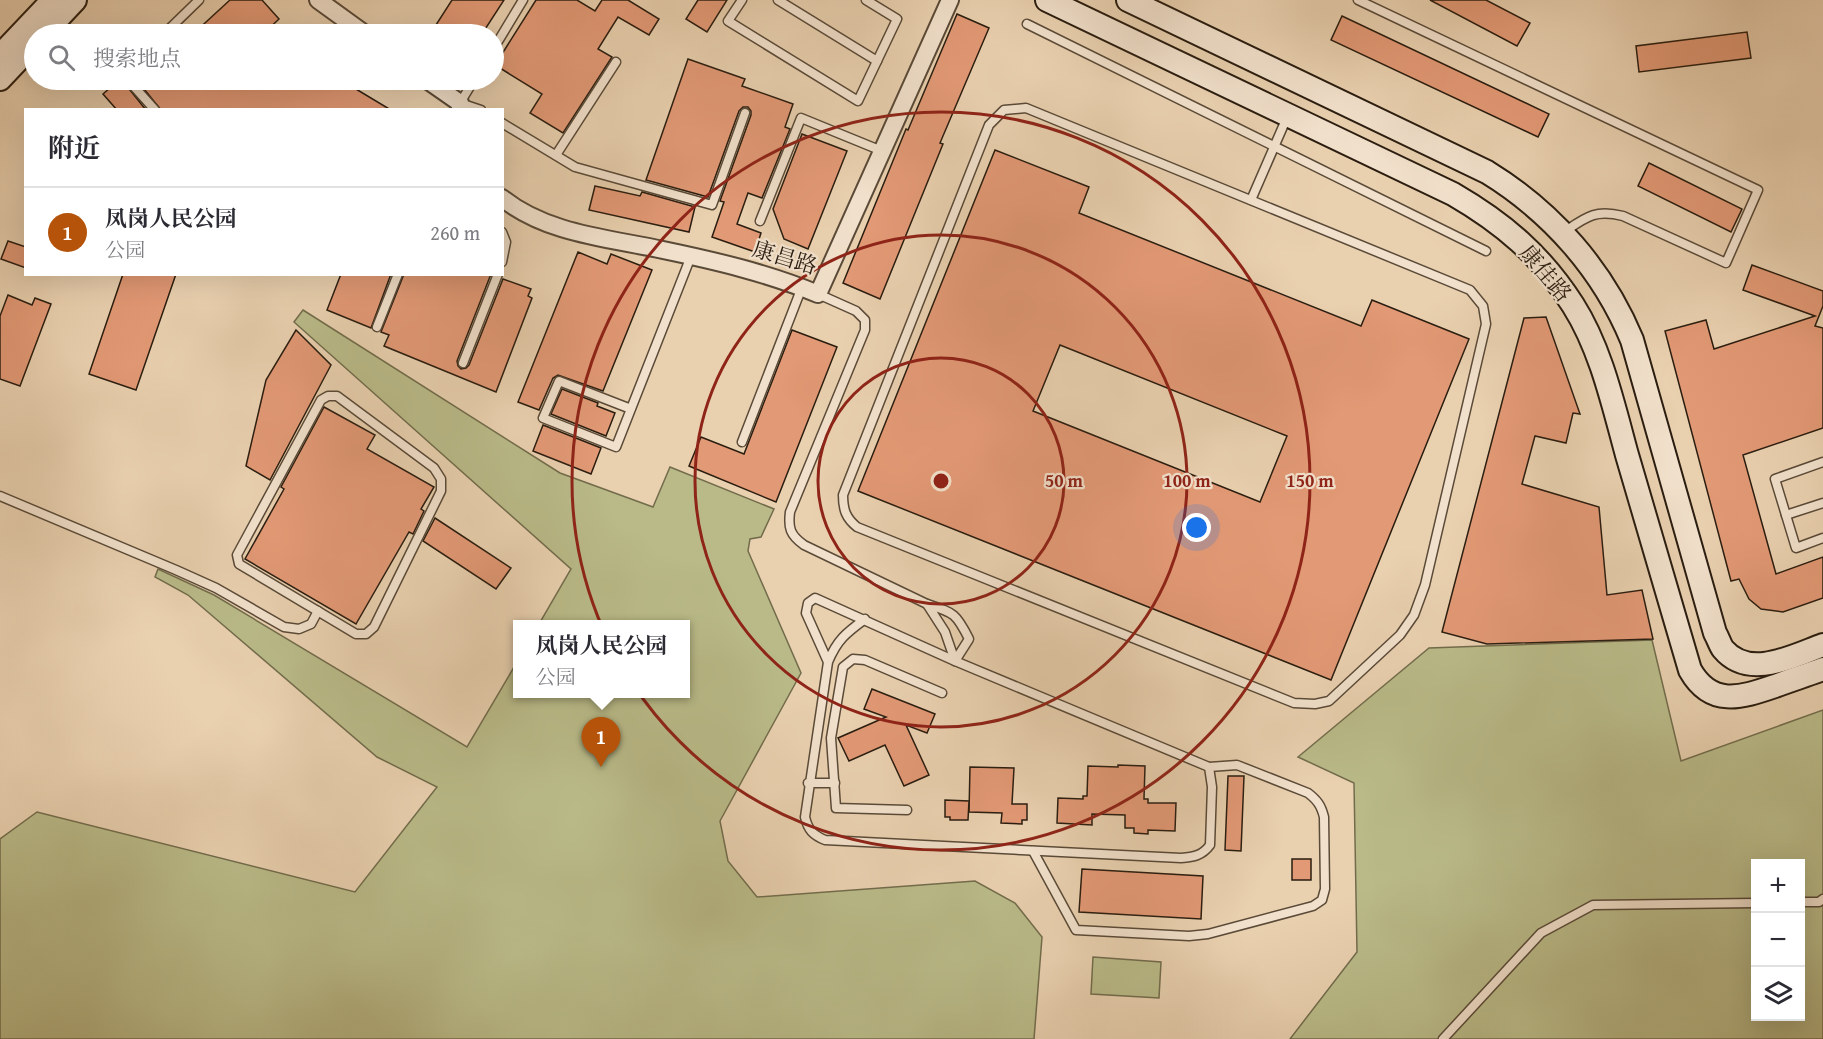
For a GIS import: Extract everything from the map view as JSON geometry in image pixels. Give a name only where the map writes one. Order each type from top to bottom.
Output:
[{"type":"street","points":[[34,24],[47,12],[75,0]]},
{"type":"street","points":[[318,0],[351,24]]},
{"type":"street","name":"康昌路","points":[[504,199],[517,209],[549,225],[756,272],[818,294],[950,0]]},
{"type":"street","name":"康佳路","points":[[1047,0],[1454,194],[1495,219],[1512,233],[1544,266],[1572,304],[1600,362],[1690,670],[1696,681],[1718,696],[1733,697],[1748,695],[1823,669]]},
{"type":"street","name":"康佳路","points":[[1128,0],[1487,172],[1520,194],[1563,232],[1615,302],[1632,340],[1715,633],[1722,649],[1736,660],[1752,665],[1770,664],[1823,645]]},
{"type":"street","points":[[0,56],[24,34]]},
{"type":"street","points":[[0,79],[24,54]]},
{"type":"street","points":[[440,90],[460,106]]},
{"type":"lane","points":[[174,24],[199,0]]},
{"type":"lane","points":[[504,31],[523,0]]},
{"type":"lane","points":[[742,0],[728,21],[858,101],[897,19],[866,0]]},
{"type":"lane","points":[[778,0],[877,61]]},
{"type":"lane","points":[[1358,0],[1758,190],[1726,263],[1610,212],[1597,212],[1563,232]]},
{"type":"lane","points":[[1027,24],[1486,250]]},
{"type":"lane","points":[[556,155],[616,62]]},
{"type":"lane","points":[[137,90],[153,108]]},
{"type":"lane","points":[[460,106],[469,90]]},
{"type":"lane","points":[[1026,108],[1251,200],[1470,290],[1483,306],[1486,324],[1425,585],[1414,615],[1400,635],[1329,701],[1315,704],[1294,703],[857,527],[848,519],[843,508],[843,495],[989,125],[1004,110],[1026,108]]},
{"type":"lane","points":[[504,124],[575,167],[712,205],[745,113]]},
{"type":"lane","points":[[1251,200],[1288,115]]},
{"type":"lane","points":[[760,221],[801,117],[882,151]]},
{"type":"lane","points":[[504,237],[506,242],[504,252]]},
{"type":"lane","points":[[631,410],[558,381],[543,418],[616,447],[631,410],[691,256]]},
{"type":"lane","points":[[377,327],[397,276]]},
{"type":"lane","points":[[463,363],[497,276]]},
{"type":"lane","points":[[742,442],[802,287]]},
{"type":"lane","points":[[818,294],[856,311],[865,320],[865,330],[790,512],[788,526],[793,537],[804,545],[927,604],[953,613],[969,639],[955,661]]},
{"type":"lane","points":[[328,396],[337,396],[434,468],[441,479],[441,491],[374,627],[366,634],[356,634],[318,611],[239,564],[237,555],[321,400],[328,396]]},
{"type":"lane","points":[[1823,462],[1775,479],[1796,548],[1823,538]]},
{"type":"lane","points":[[0,496],[196,579],[284,627],[299,629],[311,624],[318,611]]},
{"type":"lane","points":[[1786,515],[1823,503]]},
{"type":"lane","points":[[828,662],[806,613],[808,603],[815,598],[955,661],[1209,767],[1237,765],[1308,793],[1322,807],[1324,817],[1325,889],[1322,900],[1313,906],[1208,934],[1189,936],[1076,930],[1033,851]]},
{"type":"lane","points":[[927,604],[945,632],[955,661]]},
{"type":"lane","points":[[865,619],[835,645],[828,662],[808,783],[805,817],[808,828],[814,835],[825,840],[1181,858],[1197,856],[1210,845],[1212,787],[1209,767]]},
{"type":"lane","points":[[908,810],[836,808],[831,738],[843,667],[853,659],[866,660],[942,693]]},
{"type":"lane","points":[[808,783],[835,783]]},
{"type":"lane","points":[[1805,902],[1819,902],[1823,898]]},
{"type":"lane","points":[[1443,1039],[1541,933],[1593,905],[1751,903]]},
{"type":"green space","points":[[303,310],[560,473],[653,507],[670,467],[774,509],[761,537],[750,539],[748,551],[801,673],[720,821],[728,861],[757,897],[975,881],[1015,903],[1042,937],[1034,1039],[0,1039],[0,839],[37,812],[355,892],[437,787],[377,757],[188,595],[155,577],[158,569],[214,595],[467,747],[513,669],[513,698],[690,698],[690,620],[541,620],[571,569],[294,322]]},
{"type":"green space","points":[[1652,640],[1681,761],[1823,710],[1823,1039],[1290,1039],[1357,952],[1354,783],[1298,757],[1429,648]]},
{"type":"green space","points":[[1093,957],[1161,962],[1159,998],[1091,994]]},
{"type":"building","points":[[230,0],[262,0],[279,19],[274,24],[204,24]]},
{"type":"building","points":[[452,0],[504,0],[488,24],[437,24]]},
{"type":"building","points":[[536,0],[577,0],[595,11],[602,0],[628,0],[659,19],[649,35],[618,17],[598,49],[612,57],[563,133],[530,113],[542,94],[504,71],[504,51]]},
{"type":"building","points":[[698,0],[727,0],[707,32],[686,19]]},
{"type":"building","points":[[1430,0],[1486,0],[1530,23],[1517,46]]},
{"type":"building","points":[[957,14],[989,28],[940,143],[943,144],[880,299],[843,283],[906,129],[908,130]]},
{"type":"building","points":[[1342,16],[1549,114],[1538,137],[1331,40]]},
{"type":"building","points":[[1747,32],[1751,58],[1639,72],[1636,46]]},
{"type":"building","points":[[688,59],[745,79],[742,86],[793,104],[785,127],[790,129],[762,198],[748,193],[737,224],[761,233],[755,252],[712,237],[724,202],[720,201],[751,115],[748,107],[743,107],[739,111],[708,197],[646,180]]},
{"type":"building","points":[[108,90],[130,90],[144,108],[115,108],[103,94]]},
{"type":"building","points":[[145,90],[358,90],[388,108],[159,108]]},
{"type":"building","points":[[802,134],[847,151],[808,249],[784,239],[773,209]]},
{"type":"building","points":[[995,150],[1089,187],[1079,213],[1361,326],[1372,300],[1469,339],[1331,680],[858,491]],"holes":[[[1060,345],[1287,436],[1260,502],[1033,411]]]},
{"type":"building","points":[[1649,163],[1742,209],[1731,232],[1638,186]]},
{"type":"building","points":[[595,186],[640,196],[642,192],[695,207],[689,232],[589,210]]},
{"type":"building","points":[[8,241],[24,246],[24,267],[1,259]]},
{"type":"building","points":[[578,252],[607,264],[611,254],[652,270],[603,391],[558,375],[553,378],[539,410],[518,402]]},
{"type":"building","points":[[1752,265],[1823,291],[1823,306],[1815,326],[1823,328],[1823,428],[1743,455],[1776,574],[1823,557],[1823,598],[1783,612],[1761,609],[1749,599],[1739,579],[1731,581],[1665,331],[1706,320],[1714,349],[1815,316],[1743,290]]},
{"type":"building","points":[[122,276],[175,276],[136,390],[89,374]]},
{"type":"building","points":[[340,276],[390,276],[371,328],[327,310]]},
{"type":"building","points":[[403,276],[490,276],[457,361],[461,369],[466,368],[503,279],[531,289],[528,296],[532,298],[496,392],[384,346],[389,335],[381,332]]},
{"type":"building","points":[[8,295],[32,305],[35,298],[51,304],[20,386],[0,379],[0,316]]},
{"type":"building","points":[[1546,317],[1580,414],[1573,413],[1566,443],[1535,436],[1522,484],[1599,507],[1607,595],[1642,590],[1653,639],[1487,644],[1442,632],[1524,318]]},
{"type":"building","points":[[296,330],[331,365],[270,480],[246,466],[266,380]]},
{"type":"building","points":[[792,330],[837,347],[776,502],[689,466],[701,437],[744,454]]},
{"type":"building","points":[[562,389],[598,403],[597,406],[615,413],[606,436],[551,414]]},
{"type":"building","points":[[324,407],[375,435],[367,449],[434,487],[421,509],[424,511],[413,534],[409,532],[356,624],[245,559],[284,489],[281,487]]},
{"type":"building","points":[[543,425],[601,448],[591,474],[533,451]]},
{"type":"building","points":[[435,518],[511,568],[496,589],[423,541]]},
{"type":"building","points":[[872,689],[935,714],[927,733],[906,725],[929,775],[904,786],[885,745],[849,761],[838,738],[886,717],[864,709]]},
{"type":"building","points":[[1118,765],[1145,766],[1144,799],[1148,799],[1148,803],[1176,803],[1175,831],[1148,830],[1148,834],[1134,833],[1134,828],[1125,828],[1125,815],[1092,814],[1092,825],[1057,823],[1058,798],[1083,799],[1083,796],[1087,796],[1088,766],[1118,767]]},
{"type":"building","points":[[970,767],[1014,768],[1012,804],[1027,804],[1027,820],[1022,820],[1022,824],[1001,823],[1002,813],[969,812]]},
{"type":"building","points":[[1228,776],[1244,776],[1241,851],[1225,850]]},
{"type":"building","points":[[945,800],[969,801],[968,820],[950,820],[950,817],[945,817]]},
{"type":"building","points":[[1292,859],[1311,859],[1311,880],[1292,880]]},
{"type":"building","points":[[1082,869],[1203,876],[1201,919],[1079,912]]},
{"type":"place","name":"凤岗人民公园","points":[[601,767]]}]
